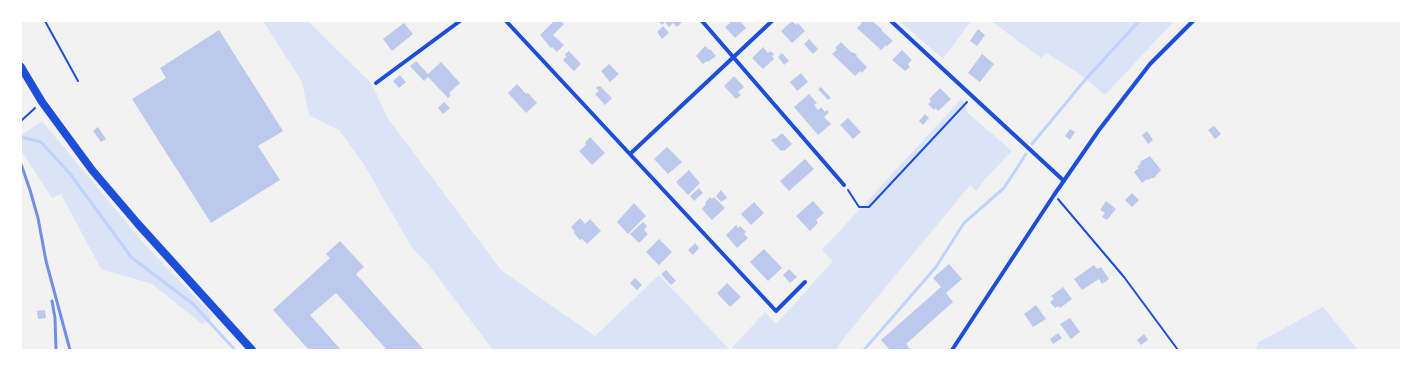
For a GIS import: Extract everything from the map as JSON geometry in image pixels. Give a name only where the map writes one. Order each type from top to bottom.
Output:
[{"type":"main road","points":[[21,67],[42,102],[92,170],[138,224],[252,350]]},
{"type":"street","points":[[376,83],[460,21]]},
{"type":"street","points":[[506,21],[776,311],[805,282]]},
{"type":"street","points":[[702,21],[844,185]]},
{"type":"street","points":[[630,154],[772,21]]},
{"type":"street","points":[[891,21],[1064,181]]},
{"type":"street","points":[[952,350],[1054,195],[1099,130],[1150,64],[1193,21]]},
{"type":"path","points":[[45,21],[78,81]]},
{"type":"path","points":[[844,185],[859,207],[869,207],[972,96]]},
{"type":"path","points":[[21,121],[42,102]]},
{"type":"path","points":[[1054,195],[1124,277],[1178,350]]},
{"type":"shaded area","points":[[263,21],[308,21],[372,84],[387,117],[501,270],[595,336],[659,275],[730,350],[493,350],[428,264],[412,248],[363,163],[339,130],[309,115],[302,82]]},
{"type":"shaded area","points":[[899,21],[971,21],[943,59]]},
{"type":"shaded area","points":[[991,21],[1174,21],[1105,95],[1077,72],[1046,53],[1041,58]]},
{"type":"shaded area","points":[[962,98],[968,113],[1012,151],[986,178],[976,191],[970,185],[843,339],[836,350],[730,350],[765,312],[776,324],[833,261],[822,250]]},
{"type":"shaded area","points":[[42,121],[147,247],[214,317],[202,324],[152,284],[101,269],[61,194],[52,198],[21,150],[21,135]]},
{"type":"shaded area","points":[[1323,307],[1358,350],[1255,350],[1259,342]]},
{"type":"building","points":[[554,21],[561,21],[564,24],[553,35],[564,45],[557,52],[552,47],[551,48],[540,35]]},
{"type":"building","points":[[658,21],[683,21],[677,27],[673,23],[669,27],[665,22],[662,25]]},
{"type":"building","points":[[732,21],[740,21],[746,28],[735,38],[725,27]]},
{"type":"building","points":[[792,21],[796,25],[798,23],[805,31],[792,43],[781,31]]},
{"type":"building","points":[[860,21],[872,21],[893,41],[881,50],[857,28],[862,23]]},
{"type":"building","points":[[404,23],[413,34],[392,51],[383,39]]},
{"type":"building","points":[[663,26],[669,33],[662,39],[657,32]]},
{"type":"building","points":[[978,29],[985,35],[977,46],[970,41]]},
{"type":"building","points":[[219,30],[283,131],[258,146],[280,180],[211,223],[132,99],[166,78],[160,68]]},
{"type":"building","points":[[809,39],[818,49],[813,54],[804,44]]},
{"type":"building","points":[[841,42],[852,53],[853,52],[857,55],[856,56],[867,67],[862,73],[860,71],[855,76],[832,54]]},
{"type":"building","points":[[705,46],[716,56],[703,64],[696,56]]},
{"type":"building","points":[[763,47],[768,53],[770,51],[774,54],[772,56],[774,59],[763,69],[752,58]]},
{"type":"building","points":[[902,50],[912,60],[908,64],[910,67],[905,71],[892,60]]},
{"type":"building","points":[[569,51],[581,64],[574,71],[563,60],[566,57],[565,54]]},
{"type":"building","points":[[782,53],[789,61],[784,65],[778,57]]},
{"type":"building","points":[[982,54],[994,64],[980,82],[968,73]]},
{"type":"building","points":[[416,61],[428,74],[441,62],[460,83],[449,93],[451,95],[448,98],[428,77],[424,81],[410,66]]},
{"type":"building","points":[[609,64],[619,74],[610,82],[601,71]]},
{"type":"building","points":[[801,73],[808,82],[797,91],[790,82]]},
{"type":"building","points":[[400,75],[406,82],[399,88],[393,81]]},
{"type":"building","points":[[734,76],[744,87],[738,92],[741,95],[736,99],[724,86]]},
{"type":"building","points":[[517,84],[537,103],[526,113],[508,93]]},
{"type":"building","points":[[600,86],[612,98],[605,105],[595,94],[599,91],[596,88]]},
{"type":"building","points":[[821,87],[831,98],[828,100],[818,89]]},
{"type":"building","points":[[940,88],[951,99],[938,111],[936,108],[934,110],[928,104],[931,101],[929,99]]},
{"type":"building","points":[[809,94],[817,103],[814,105],[818,110],[821,107],[825,112],[827,110],[829,112],[824,117],[831,124],[818,135],[794,107]]},
{"type":"building","points":[[444,102],[450,108],[443,114],[438,108]]},
{"type":"building","points":[[925,114],[929,118],[923,125],[919,121]]},
{"type":"building","points":[[848,118],[861,132],[853,139],[840,125]]},
{"type":"building","points":[[1214,126],[1221,134],[1215,139],[1208,130]]},
{"type":"building","points":[[98,127],[106,139],[101,142],[93,131]]},
{"type":"building","points":[[1070,129],[1075,132],[1070,140],[1065,136]]},
{"type":"building","points":[[1147,131],[1153,140],[1148,144],[1142,135]]},
{"type":"building","points":[[782,133],[792,144],[784,151],[781,151],[771,140],[774,138],[775,139]]},
{"type":"building","points":[[590,137],[605,153],[592,165],[579,151],[586,145],[585,143]]},
{"type":"building","points":[[667,147],[682,162],[668,174],[654,159]]},
{"type":"building","points":[[1150,156],[1161,170],[1154,178],[1147,179],[1142,183],[1134,172],[1139,168],[1137,167],[1141,161]]},
{"type":"building","points":[[805,159],[814,169],[789,191],[780,181]]},
{"type":"building","points":[[689,170],[700,183],[688,195],[676,182]]},
{"type":"building","points":[[699,188],[703,193],[694,201],[690,196]]},
{"type":"building","points":[[721,190],[727,198],[721,202],[716,196]]},
{"type":"building","points":[[1132,193],[1139,200],[1132,207],[1125,200]]},
{"type":"building","points":[[710,197],[712,199],[714,197],[725,208],[712,220],[702,209]]},
{"type":"building","points":[[813,201],[824,213],[816,220],[818,223],[810,231],[796,216]]},
{"type":"building","points":[[1106,201],[1116,209],[1107,220],[1102,217],[1105,213],[1100,210]]},
{"type":"building","points":[[754,202],[764,213],[751,225],[741,214]]},
{"type":"building","points":[[634,203],[646,216],[628,234],[617,222]]},
{"type":"building","points":[[580,218],[585,224],[590,219],[601,231],[587,244],[582,239],[580,240],[571,227]]},
{"type":"building","points":[[643,222],[647,226],[644,230],[648,234],[639,243],[630,234]]},
{"type":"building","points":[[736,225],[738,228],[740,226],[746,232],[744,234],[748,238],[737,248],[726,235]]},
{"type":"building","points":[[659,239],[672,252],[659,265],[646,252]]},
{"type":"building","points":[[340,241],[364,267],[356,274],[424,350],[387,350],[336,293],[310,315],[341,350],[309,350],[273,310],[330,258],[326,254]]},
{"type":"building","points":[[695,243],[699,248],[693,255],[688,250]]},
{"type":"building","points":[[764,249],[782,268],[768,281],[750,262]]},
{"type":"building","points":[[949,264],[962,279],[946,293],[953,302],[906,344],[911,350],[890,350],[881,340],[941,287],[933,278]]},
{"type":"building","points":[[1094,265],[1097,269],[1101,267],[1109,279],[1102,284],[1099,279],[1082,290],[1074,279]]},
{"type":"building","points":[[789,269],[797,277],[790,283],[783,275]]},
{"type":"building","points":[[666,270],[676,281],[671,285],[661,274]]},
{"type":"building","points":[[635,278],[642,285],[637,290],[630,283]]},
{"type":"building","points":[[727,283],[741,297],[730,307],[717,293]]},
{"type":"building","points":[[1063,287],[1072,299],[1060,308],[1058,306],[1055,308],[1050,302],[1054,299],[1051,296]]},
{"type":"building","points":[[1036,305],[1046,319],[1033,327],[1024,314]]},
{"type":"building","points":[[45,310],[46,318],[38,319],[37,311]]},
{"type":"building","points":[[1070,318],[1080,332],[1071,339],[1060,324]]},
{"type":"building","points":[[1058,333],[1062,338],[1053,344],[1050,339]]},
{"type":"building","points":[[1144,334],[1148,340],[1141,345],[1137,340]]},
{"type":"waterway","points":[[1032,144],[1085,80],[1139,21]]},
{"type":"waterway","points":[[21,137],[41,142],[71,175],[131,257],[193,304],[235,350]]},
{"type":"waterway","points":[[864,350],[936,267],[964,223],[1004,188],[1026,154]]},
{"type":"railway","points":[[21,164],[38,218],[46,261],[70,350]]},
{"type":"railway","points":[[52,301],[55,318],[56,350]]}]
